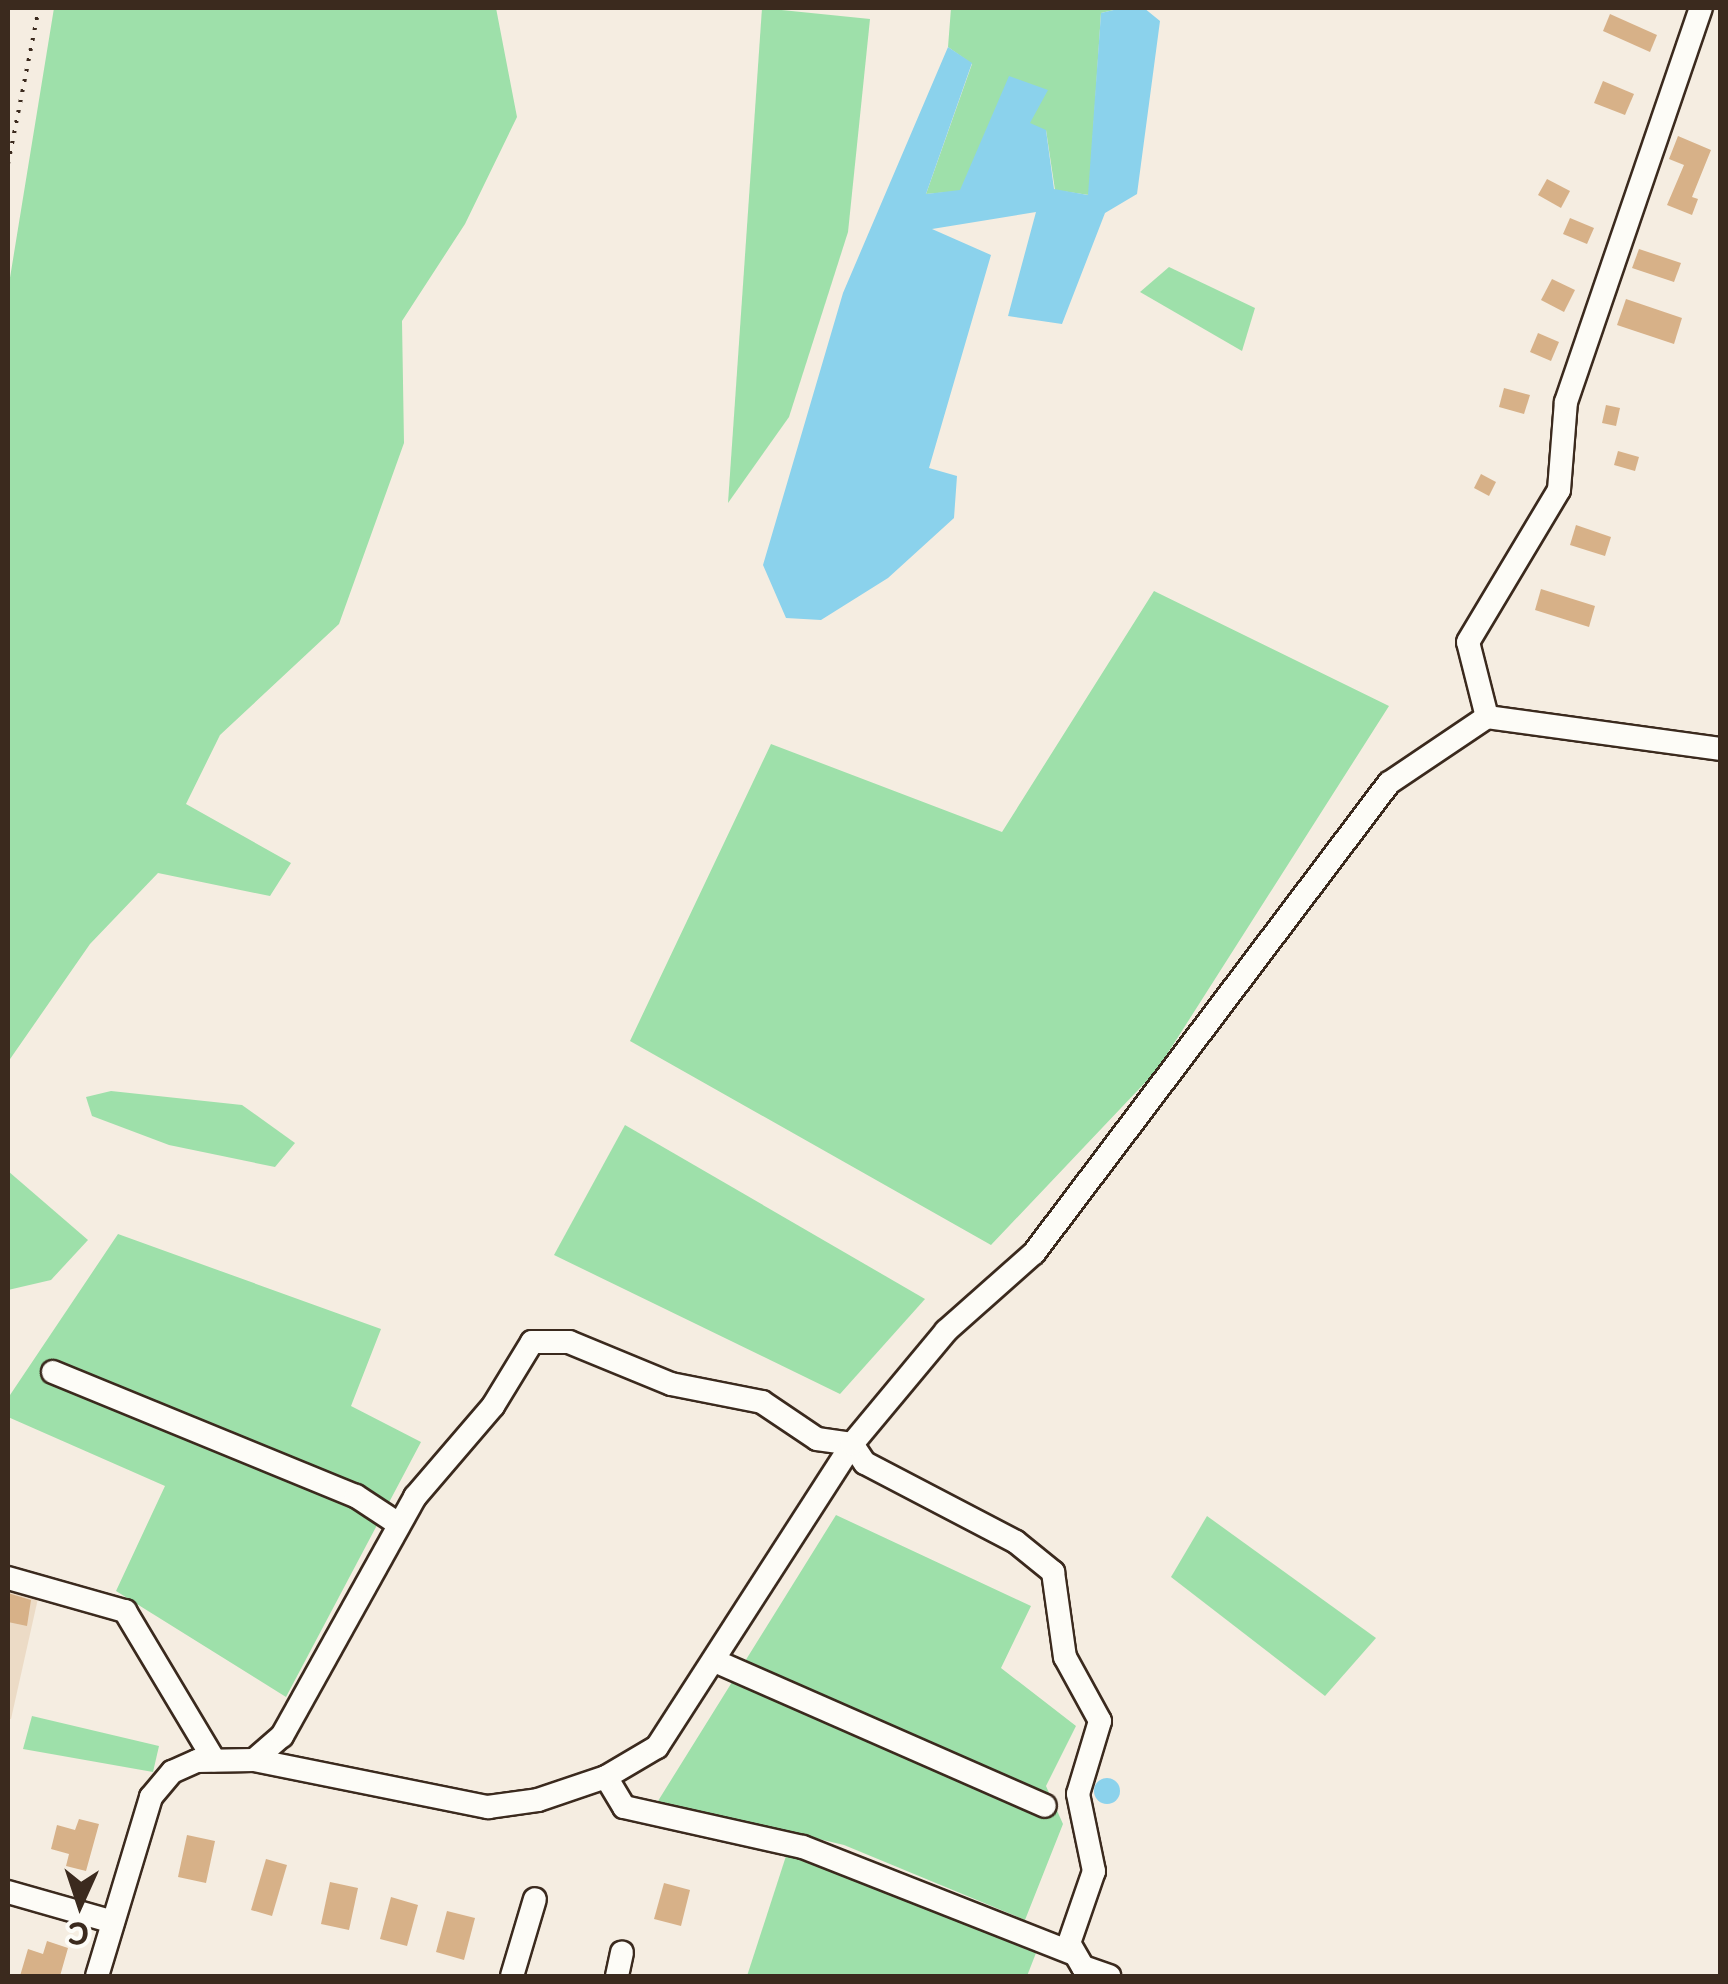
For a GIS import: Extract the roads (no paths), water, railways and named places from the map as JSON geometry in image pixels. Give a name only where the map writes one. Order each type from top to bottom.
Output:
[{"type":"street","points":[[1487,717],[1468,642],[1559,490],[1566,402],[1700,8]]},
{"type":"street","points":[[97,1976],[159,1783],[172,1772],[214,1760],[254,1760],[488,1806],[538,1800],[606,1776],[657,1747],[852,1444],[946,1330],[1034,1253],[1389,784],[1487,717],[1720,750]]},
{"type":"street","points":[[254,1760],[282,1736],[397,1524],[493,1406],[532,1342],[542,1338],[671,1384],[762,1402],[817,1438],[852,1444],[865,1464],[1016,1542],[1053,1572],[1065,1657],[1100,1721],[1078,1794],[1080,1819],[1095,1851],[1068,1943],[1082,1966],[1109,1976]]},
{"type":"street","points":[[53,1372],[356,1496],[397,1524]]},
{"type":"street","points":[[8,1578],[125,1611],[214,1760]]},
{"type":"street","points":[[715,1661],[1045,1806]]},
{"type":"street","points":[[606,1776],[624,1807],[802,1847],[1072,1953]]},
{"type":"street","points":[[8,1892],[112,1922]]},
{"type":"street","points":[[512,1976],[535,1898]]},
{"type":"street","points":[[616,1976],[622,1952]]},
{"type":"water","points":[[1144,8],[1160,21],[1137,194],[1105,213],[1062,324],[1008,316],[1036,212],[932,229],[991,255],[929,468],[957,476],[954,518],[888,578],[821,620],[786,618],[763,565],[843,293],[948,47],[972,63],[926,194],[960,190],[1009,76],[1048,90],[1030,123],[1046,130],[1054,189],[1088,195],[1101,13]]},
{"type":"water","points":[[1107,1778],[1116,1782],[1120,1791],[1116,1800],[1107,1804],[1098,1800],[1094,1791],[1098,1782]]}]
